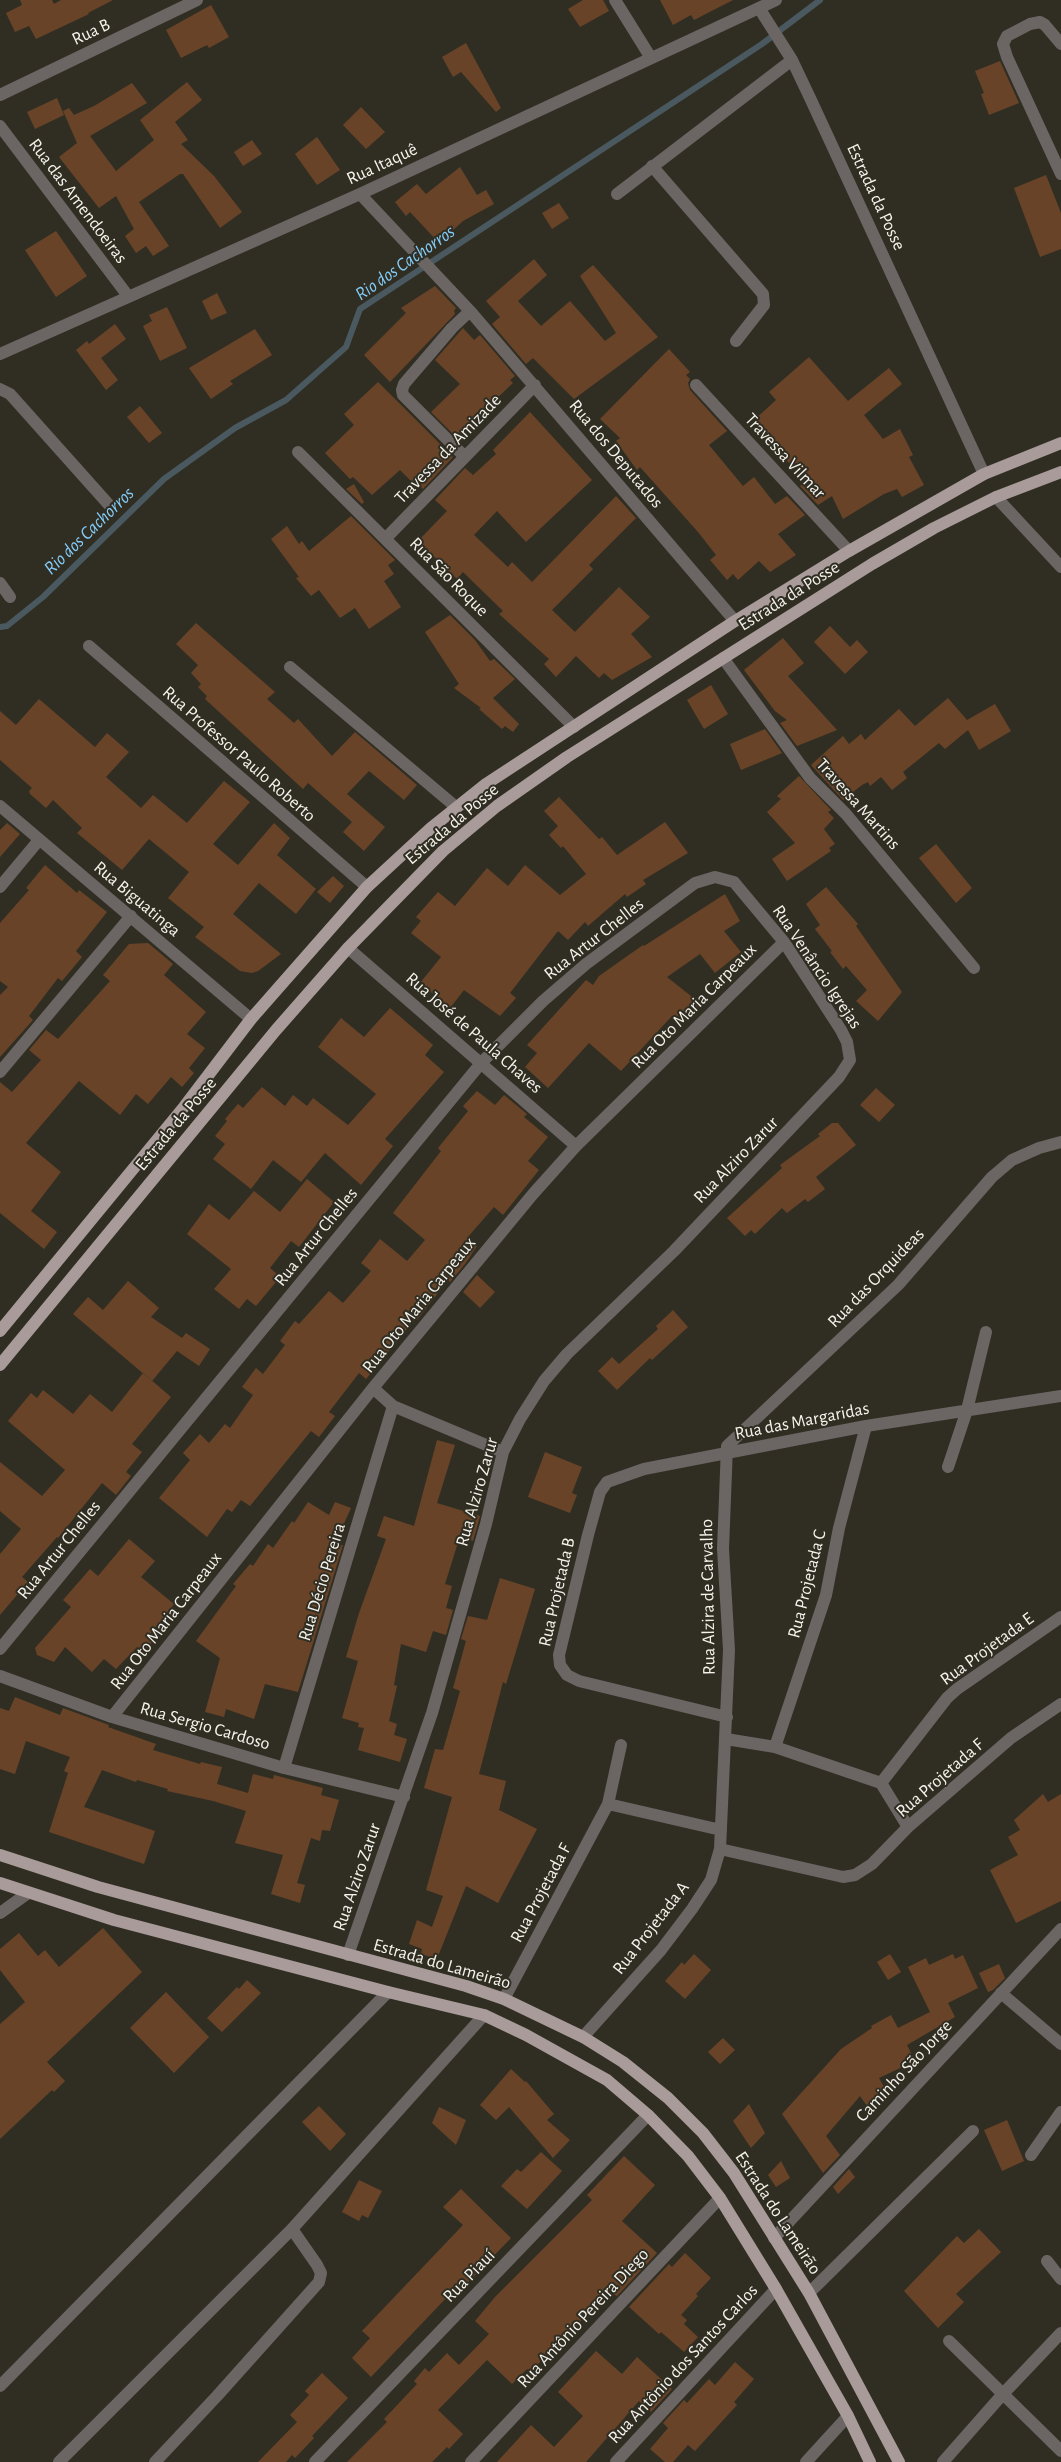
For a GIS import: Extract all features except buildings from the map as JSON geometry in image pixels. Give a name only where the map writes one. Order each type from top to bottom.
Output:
[{"type":"main road","name":"Estrada da Posse","points":[[0,1331],[184,1107],[251,1019],[367,887],[456,807],[486,784],[735,621],[849,550],[984,474],[1061,443]]},
{"type":"main road","name":"Estrada da Posse","points":[[0,1365],[276,1030],[348,948],[443,851],[497,806],[567,757],[872,564],[934,528],[996,497],[1061,472]]},
{"type":"main road","name":"Estrada do Lameirão","points":[[0,1855],[98,1887],[348,1956],[466,1986],[504,1999],[583,2037],[623,2062],[668,2098],[703,2133],[734,2173],[809,2293],[899,2462]]},
{"type":"main road","points":[[0,1883],[28,1894],[114,1920],[388,1992],[484,2015],[534,2039],[607,2080],[648,2115],[688,2156],[720,2198],[776,2289],[848,2416],[870,2462]]},
{"type":"street","name":"Rua B","points":[[0,94],[197,0]]},
{"type":"street","points":[[615,0],[651,58]]},
{"type":"street","name":"Rua Itaquê","points":[[0,354],[360,194],[776,0]]},
{"type":"street","name":"Estrada da Posse","points":[[759,8],[792,60],[984,474]]},
{"type":"street","points":[[1061,44],[1045,25],[1040,22],[1030,24],[1007,36],[1003,44],[1006,57],[1061,174]]},
{"type":"street","points":[[617,194],[792,60]]},
{"type":"street","name":"Rua das Amendoeiras","points":[[0,126],[128,296]]},
{"type":"street","points":[[652,166],[763,294],[764,305],[736,341]]},
{"type":"street","name":"Rua dos Deputados","points":[[360,194],[440,277],[535,385],[735,621]]},
{"type":"street","points":[[464,456],[403,395],[402,390],[404,384],[452,328],[470,311]]},
{"type":"street","name":"Travessa da Amizade","points":[[386,538],[535,385]]},
{"type":"street","name":"Travessa Vilmar","points":[[696,385],[849,550]]},
{"type":"street","points":[[0,389],[10,394],[110,506]]},
{"type":"street","name":"Rua São Roque","points":[[298,452],[574,727]]},
{"type":"street","points":[[996,497],[1061,567]]},
{"type":"street","points":[[0,583],[10,597]]},
{"type":"street","name":"Rua Professor Paulo Roberto","points":[[89,646],[367,887]]},
{"type":"street","name":"Travessa Martins","points":[[723,658],[748,696],[810,778],[846,814],[974,968]]},
{"type":"street","points":[[290,666],[456,807]]},
{"type":"street","name":"Rua Biguatinga","points":[[0,806],[251,1019]]},
{"type":"street","points":[[0,887],[39,840]]},
{"type":"street","name":"Rua Venâncio Igrejas","points":[[695,883],[716,877],[734,882],[784,942],[841,1030],[849,1047],[850,1060]]},
{"type":"street","name":"Rua Artur Chelles","points":[[0,1648],[482,1062],[543,1001],[586,964],[695,883]]},
{"type":"street","points":[[0,1072],[131,916]]},
{"type":"street","name":"Rua Oto Maria Carpeaux","points":[[112,1718],[373,1388],[533,1194],[576,1146],[784,942]]},
{"type":"street","name":"Rua José de Paula Chaves","points":[[348,948],[482,1062],[576,1146]]},
{"type":"street","name":"Rua Alziro Zarur","points":[[348,1956],[432,1713],[486,1524],[503,1452],[520,1419],[539,1388],[567,1354],[688,1236],[839,1077],[850,1060]]},
{"type":"street","name":"Rua das Orquideas","points":[[725,1453],[734,1438],[767,1410],[898,1284],[992,1177],[1012,1160],[1039,1148],[1061,1142]]},
{"type":"street","points":[[948,1467],[967,1410],[986,1332]]},
{"type":"street","points":[[373,1388],[393,1406],[503,1452]]},
{"type":"street","name":"Rua das Margaridas","points":[[644,1469],[866,1426],[1061,1396]]},
{"type":"street","name":"Rua Décio Pereira","points":[[284,1768],[393,1406]]},
{"type":"street","name":"Rua Projetada C","points":[[775,1747],[826,1595],[839,1528],[866,1426]]},
{"type":"street","name":"Rua Alzira de Carvalho","points":[[725,1453],[723,1549],[729,1650],[726,1739]]},
{"type":"street","name":"Rua Projetada B","points":[[644,1469],[607,1482],[600,1492],[559,1655],[560,1665],[567,1675],[579,1682],[726,1717]]},
{"type":"street","name":"Rua Projetada E","points":[[881,1783],[947,1698],[957,1688],[1061,1617]]},
{"type":"street","name":"Rua Sergio Cardoso","points":[[0,1676],[112,1718],[284,1768],[404,1797]]},
{"type":"street","name":"Rua Projetada F","points":[[720,1849],[843,1876],[855,1875],[872,1864],[908,1828],[1011,1738],[1061,1704]]},
{"type":"street","points":[[726,1739],[775,1747],[881,1783],[908,1828]]},
{"type":"street","name":"Rua Projetada A","points":[[583,2037],[661,1950],[711,1880],[720,1849],[726,1739]]},
{"type":"street","name":"Rua Projetada F","points":[[504,1999],[608,1804],[621,1745]]},
{"type":"street","points":[[608,1804],[721,1830]]},
{"type":"street","points":[[0,1913],[28,1894]]},
{"type":"street","name":"Caminho São Jorge","points":[[774,2238],[1061,1929]]},
{"type":"street","points":[[0,2386],[388,1992]]},
{"type":"street","points":[[1001,1993],[1061,2044]]},
{"type":"street","points":[[60,2462],[292,2230],[484,2015]]},
{"type":"street","points":[[1031,2155],[1061,2112]]},
{"type":"street","name":"Rua Piauí","points":[[315,2462],[648,2115]]},
{"type":"street","points":[[809,2293],[973,2131]]},
{"type":"street","name":"Rua Antônio Pereira Diego","points":[[471,2462],[720,2198]]},
{"type":"street","points":[[155,2462],[319,2282],[321,2274],[317,2265],[292,2230]]},
{"type":"street","points":[[1046,2261],[1061,2278]]},
{"type":"street","name":"Rua Antônio dos Santos Carlos","points":[[616,2462],[776,2289]]},
{"type":"street","points":[[943,2462],[1002,2395],[1061,2333]]},
{"type":"street","points":[[949,2341],[1061,2451]]},
{"type":"street","points":[[806,2462],[848,2416]]},
{"type":"waterway","name":"Rio dos Cachorros","points":[[0,627],[7,626],[43,597],[164,479],[235,428],[286,400],[346,347],[360,309],[762,44],[820,0]]}]
